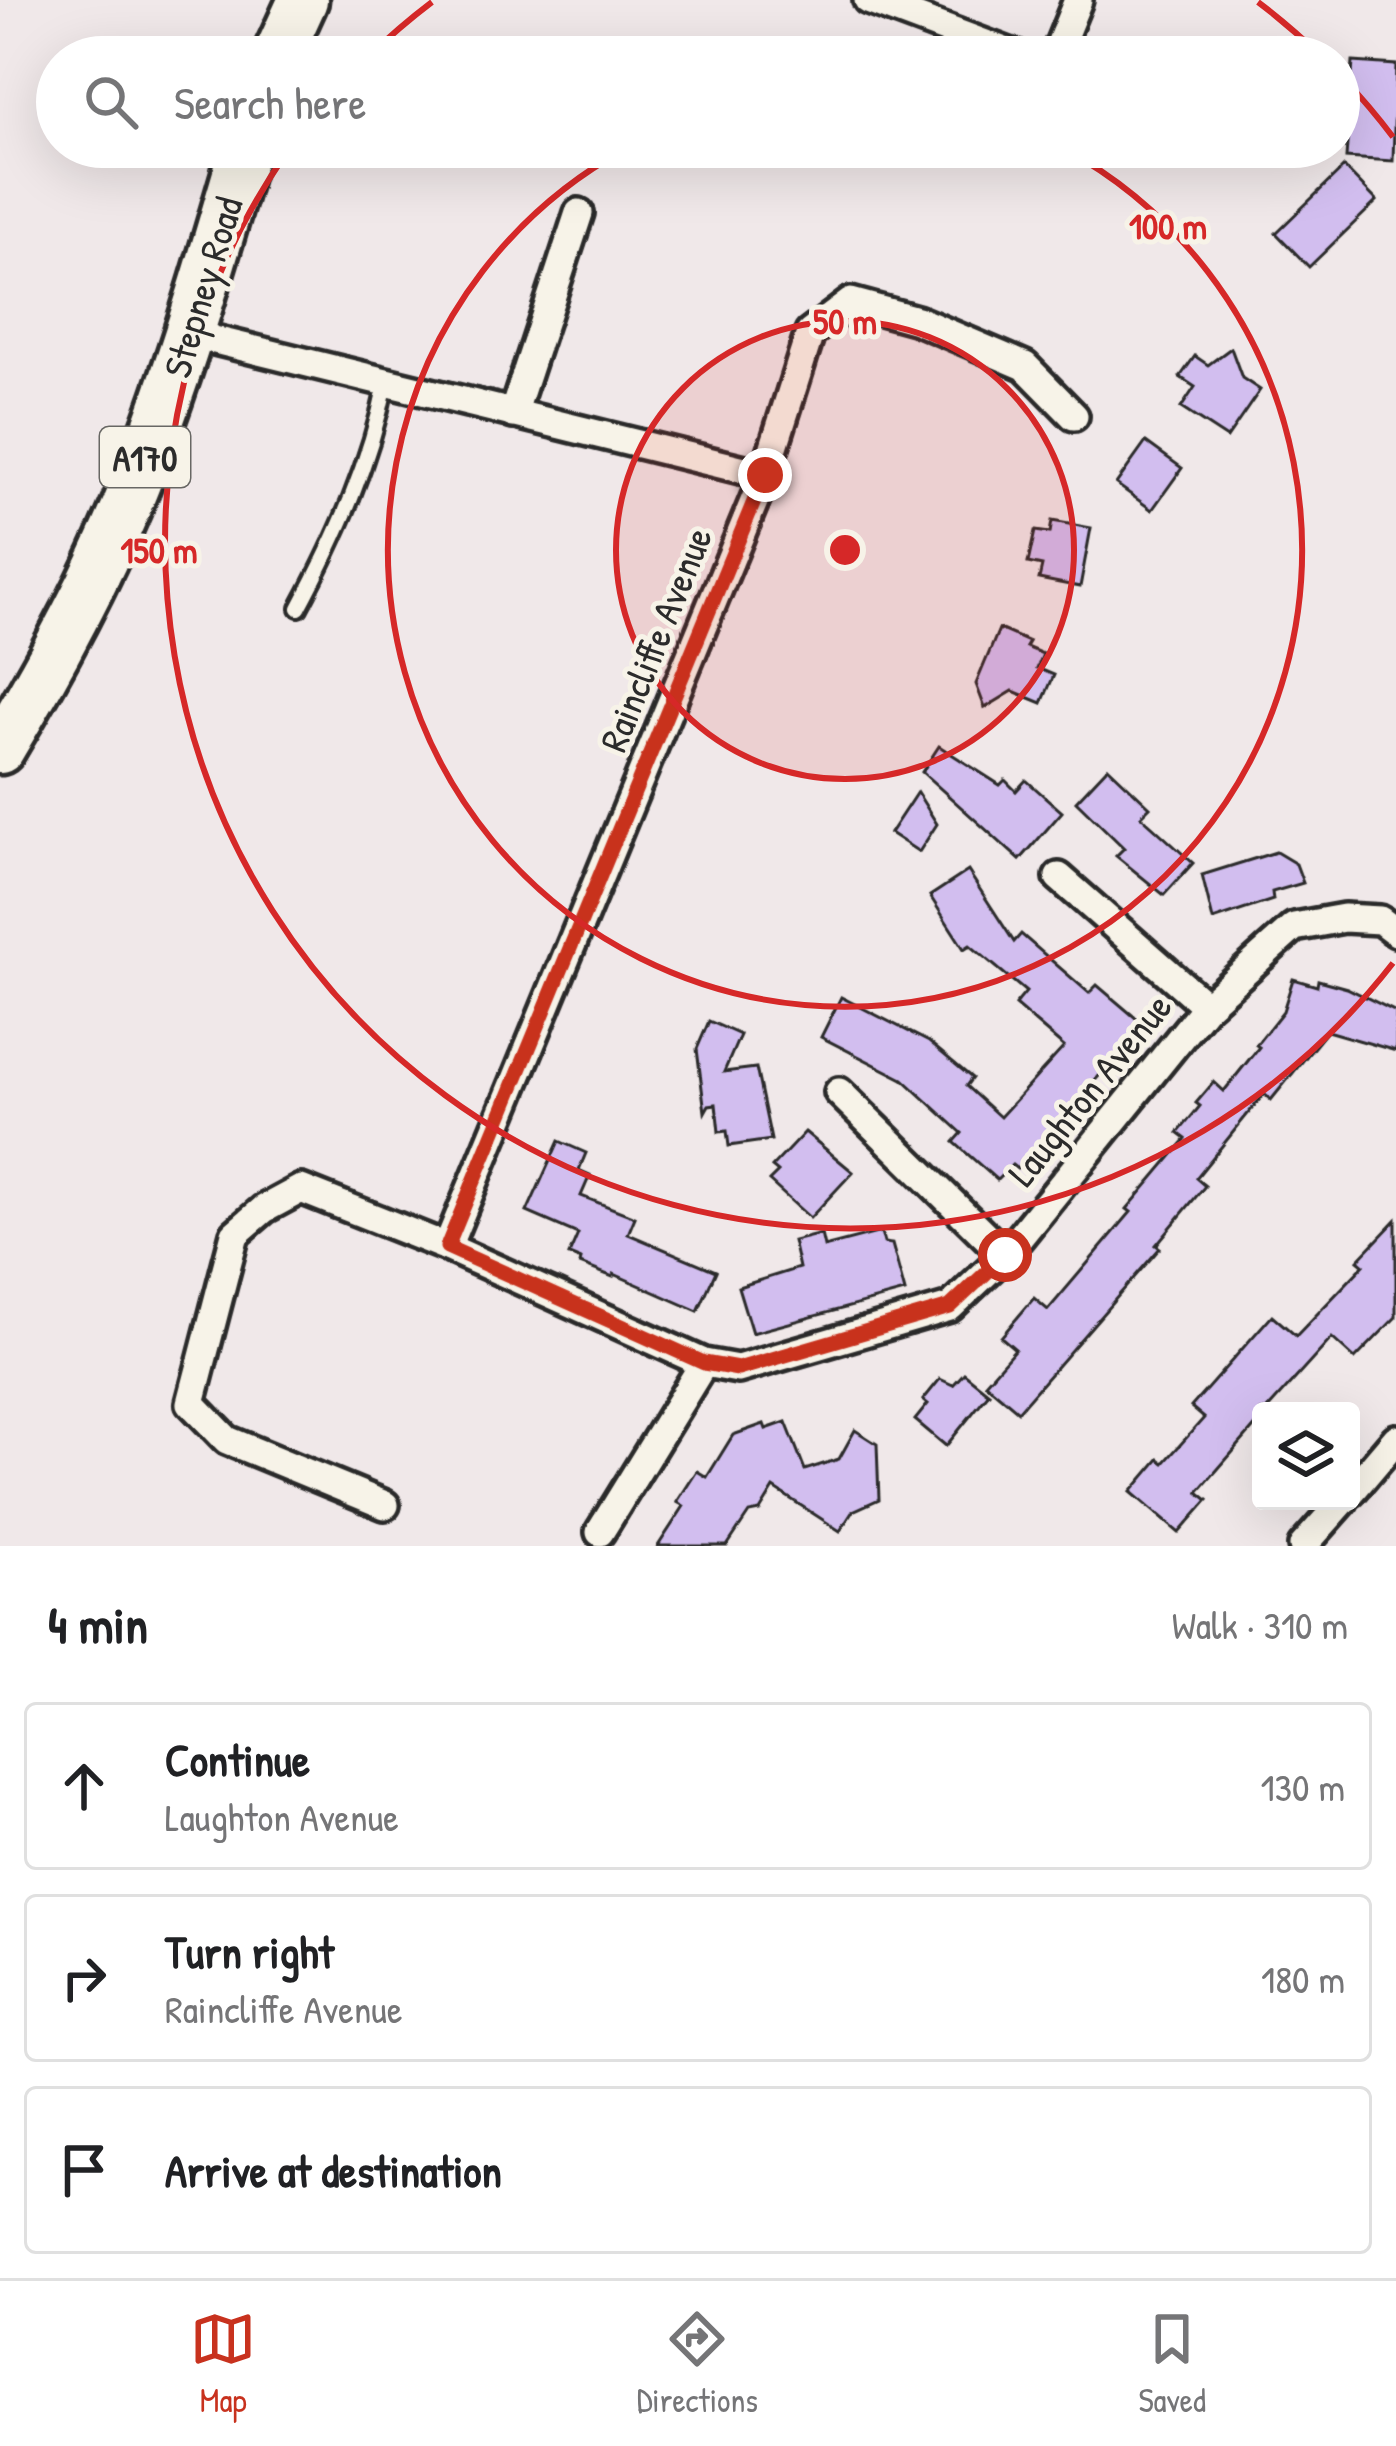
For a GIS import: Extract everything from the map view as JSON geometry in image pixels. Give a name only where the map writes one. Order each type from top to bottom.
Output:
[{"type":"highway","points":[[286,36],[302,0]]},
{"type":"highway","name":"Stepney Road","points":[[0,749],[76,615],[118,524],[190,334],[239,168]]},
{"type":"street","points":[[868,0],[963,36]]},
{"type":"street","points":[[1063,36],[1078,0]]},
{"type":"street","points":[[512,414],[579,213]]},
{"type":"street","name":"Raincliffe Avenue","points":[[447,1247],[765,475],[810,333],[851,302],[917,320],[1025,366],[1074,416]]},
{"type":"street","points":[[190,334],[765,475]]},
{"type":"street","points":[[1059,877],[1206,1006]]},
{"type":"street","name":"Laughton Avenue","points":[[385,1504],[227,1440],[191,1403],[235,1234],[264,1209],[301,1189],[447,1247],[704,1363],[738,1369],[950,1307],[1005,1255],[1206,1006],[1294,927],[1344,918],[1380,920],[1396,932]]},
{"type":"street","points":[[839,1092],[1005,1255]]},
{"type":"street","points":[[600,1532],[704,1363]]},
{"type":"street","points":[[1360,1481],[1396,1439]]},
{"type":"street","points":[[1303,1546],[1335,1510]]},
{"type":"lane","points":[[299,608],[347,512],[386,383]]},
{"type":"building","points":[[1360,62],[1396,65],[1393,161],[1360,159]]},
{"type":"building","points":[[1343,168],[1377,201],[1309,267],[1276,233]]},
{"type":"building","points":[[1231,348],[1242,378],[1260,390],[1227,438],[1181,408],[1195,387],[1180,377],[1195,356],[1208,365]]},
{"type":"building","points":[[1146,442],[1182,468],[1152,510],[1116,484]]},
{"type":"building","points":[[1052,521],[1091,528],[1080,587],[1039,579],[1042,566],[1028,563],[1035,531],[1050,533]]},
{"type":"building","points":[[999,629],[1043,654],[1037,668],[1054,675],[1042,703],[1013,691],[985,708],[976,684]]},
{"type":"building","points":[[939,746],[1000,785],[1005,780],[1016,791],[1026,780],[1062,812],[1020,860],[922,772]]},
{"type":"building","points":[[1108,767],[1150,807],[1141,816],[1193,863],[1164,895],[1116,856],[1124,848],[1076,801]]},
{"type":"building","points":[[917,792],[937,824],[919,852],[890,833]]},
{"type":"building","points":[[1276,852],[1296,864],[1303,883],[1272,892],[1273,900],[1213,920],[1202,875]]},
{"type":"building","points":[[968,871],[1014,942],[1021,934],[1089,993],[1097,985],[1144,1025],[1017,1169],[1012,1165],[997,1180],[954,1142],[962,1133],[903,1079],[821,1037],[841,997],[929,1042],[972,1078],[966,1086],[1000,1117],[1064,1047],[1015,1005],[1026,992],[970,945],[964,949],[930,896]]},
{"type":"building","points":[[1293,979],[1347,988],[1396,1012],[1396,1051],[1327,1031],[1271,1100],[1264,1094],[1196,1178],[1205,1186],[1156,1245],[1160,1248],[1018,1411],[985,1383],[1015,1349],[1001,1337],[1034,1298],[1048,1310],[1131,1212],[1127,1209],[1186,1139],[1178,1133],[1200,1106],[1196,1103],[1214,1082],[1224,1091],[1259,1047],[1256,1045],[1283,1011]]},
{"type":"building","points":[[709,1021],[740,1035],[724,1072],[756,1068],[771,1140],[729,1146],[727,1131],[719,1132],[716,1104],[705,1112],[697,1049]]},
{"type":"building","points":[[805,1132],[853,1172],[810,1218],[769,1181],[778,1172],[772,1167]]},
{"type":"building","points":[[559,1141],[586,1153],[579,1170],[590,1175],[581,1196],[635,1217],[628,1234],[716,1271],[698,1311],[580,1264],[581,1260],[569,1255],[578,1234],[527,1212]]},
{"type":"building","points":[[1396,1220],[1396,1317],[1355,1359],[1332,1338],[1274,1402],[1252,1402],[1252,1430],[1198,1492],[1208,1500],[1179,1533],[1131,1492],[1204,1418],[1191,1407],[1272,1315],[1296,1336],[1364,1265],[1358,1260]]},
{"type":"building","points":[[881,1232],[884,1243],[892,1244],[905,1292],[752,1333],[738,1287],[799,1268],[793,1241],[821,1234],[824,1247]]},
{"type":"building","points":[[964,1373],[989,1393],[946,1446],[915,1420],[940,1379],[953,1385]]},
{"type":"building","points":[[786,1422],[805,1470],[839,1459],[855,1430],[877,1444],[879,1499],[853,1511],[840,1531],[774,1488],[760,1511],[749,1513],[727,1546],[658,1546],[684,1506],[677,1502],[697,1471],[707,1477],[733,1435]]},
{"type":"route","points":[[765,475],[447,1247],[704,1363],[738,1369],[950,1307],[1005,1255]]}]
